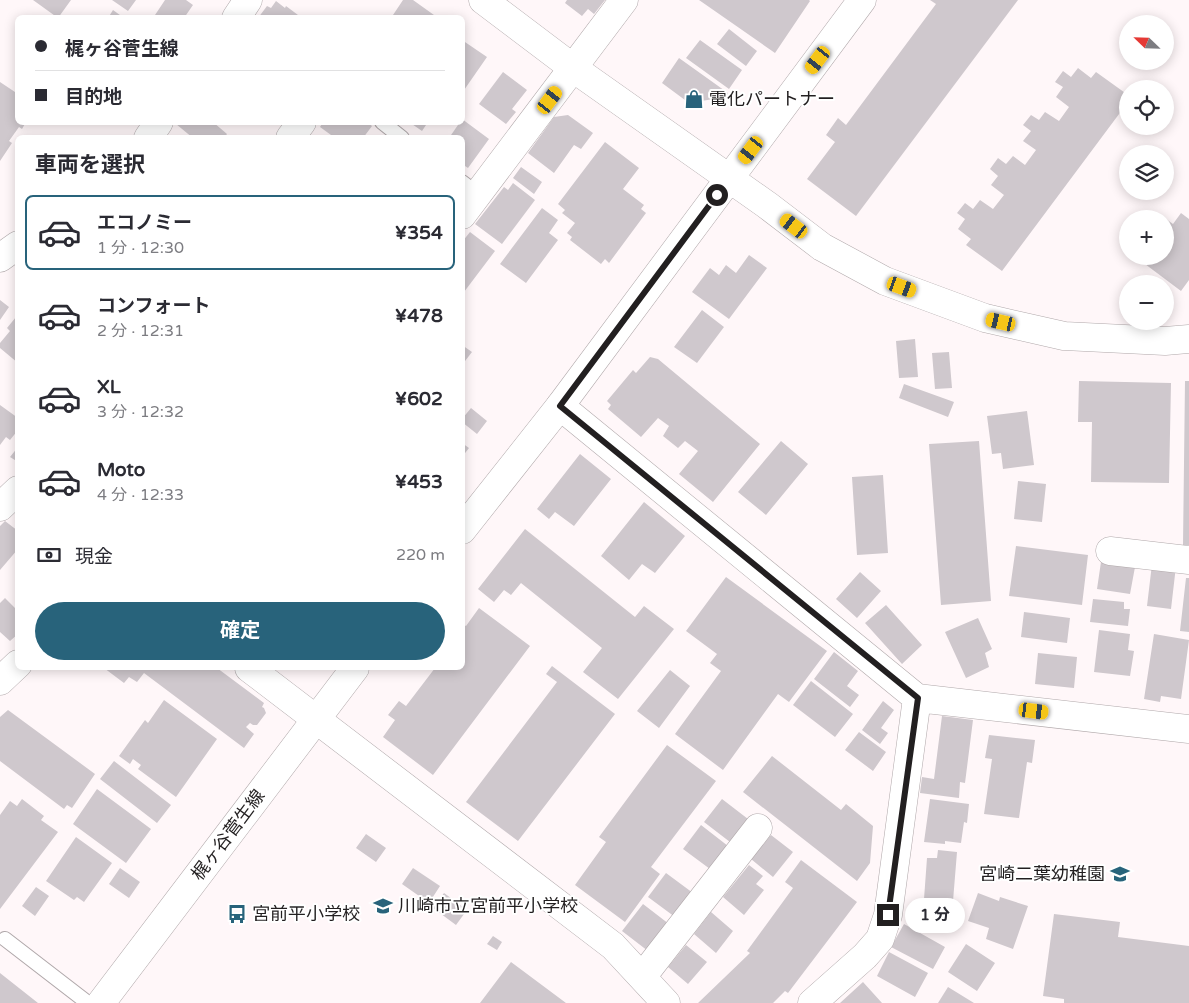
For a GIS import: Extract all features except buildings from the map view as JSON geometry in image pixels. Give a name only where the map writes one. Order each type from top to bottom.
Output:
[{"type":"street","points":[[238,15],[248,0]]},
{"type":"street","points":[[483,0],[573,68],[767,205],[822,247],[885,281],[985,318],[1064,336],[1165,341],[1189,338]]},
{"type":"street","points":[[465,206],[471,188],[573,68],[624,0]]},
{"type":"street","points":[[465,526],[560,406],[862,0]]},
{"type":"street","points":[[0,258],[15,247]]},
{"type":"street","points":[[560,406],[918,698],[1189,729]]},
{"type":"street","points":[[1110,550],[1189,560]]},
{"type":"street","points":[[0,682],[15,667]]},
{"type":"street","points":[[252,670],[613,946],[666,1003]]},
{"type":"street","name":"梶ヶ谷菅生線","points":[[101,1003],[353,670]]},
{"type":"street","points":[[812,1003],[865,956],[880,939],[888,915],[918,698]]},
{"type":"street","points":[[642,977],[758,828]]},
{"type":"lane","points":[[386,125],[398,135]]},
{"type":"lane","points":[[5,939],[88,1003]]},
{"type":"place","name":"電化パートナー","points":[[694,99]]},
{"type":"place","name":"宮崎二葉幼稚園","points":[[1120,874]]},
{"type":"place","name":"川崎市立宮前平小学校","points":[[383,906]]},
{"type":"place","name":"宮前平小学校","points":[[237,914]]},
{"type":"route","points":[[717,195],[560,406],[918,698],[888,915]]}]
